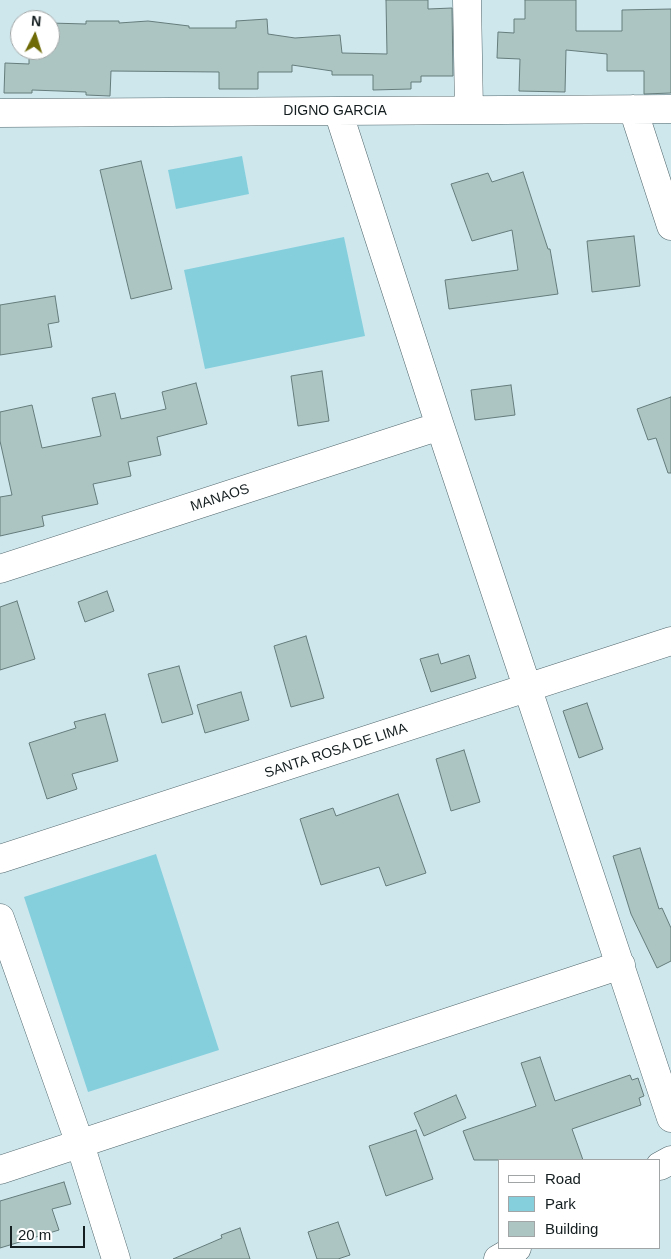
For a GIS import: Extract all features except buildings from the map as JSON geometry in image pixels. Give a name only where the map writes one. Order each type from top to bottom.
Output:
[{"type":"street","points":[[467,0],[469,110]]},
{"type":"street","points":[[633,109],[671,226]]},
{"type":"street","name":"DIGNO GARCIA","points":[[0,113],[671,109]]},
{"type":"street","points":[[338,111],[440,426],[671,1118]]},
{"type":"street","name":"MANAOS","points":[[0,569],[440,426]]},
{"type":"street","name":"SANTA ROSA DE LIMA","points":[[0,859],[529,689],[671,641]]},
{"type":"street","points":[[0,918],[80,1144],[116,1259]]},
{"type":"street","points":[[0,1170],[621,965]]},
{"type":"street","points":[[498,1259],[515,1249]]},
{"type":"green space","points":[[242,156],[249,194],[176,209],[168,170]]},
{"type":"green space","points":[[344,237],[365,336],[205,369],[184,270]]},
{"type":"green space","points":[[156,854],[219,1050],[88,1092],[24,897]]}]
